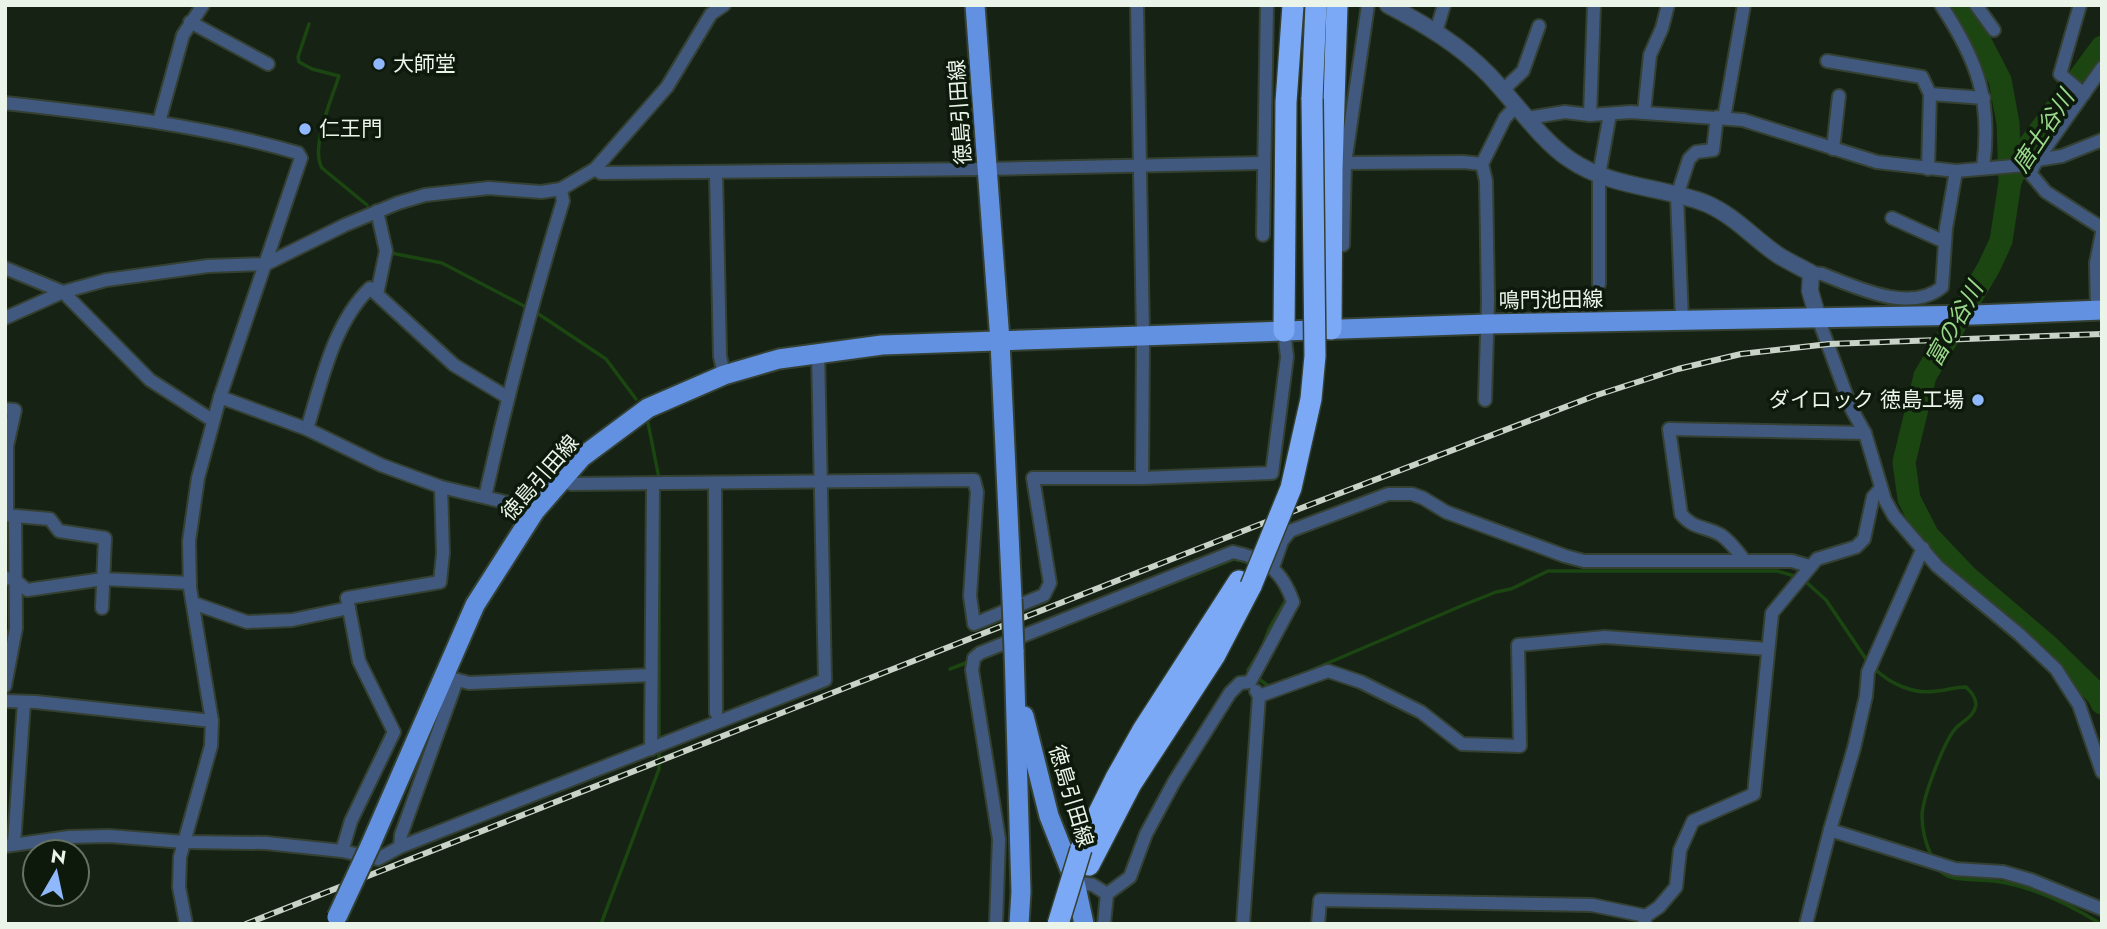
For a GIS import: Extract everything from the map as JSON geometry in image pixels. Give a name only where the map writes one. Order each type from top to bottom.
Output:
[{"type":"highway","points":[[1284,331],[1286,102],[1293,5]]},
{"type":"highway","points":[[1058,924],[1085,857],[1215,655],[1245,583],[1279,485],[1292,434],[1303,356],[1307,5]]},
{"type":"highway","points":[[1306,99],[1316,5]]},
{"type":"highway","points":[[1331,329],[1337,5]]},
{"type":"highway","points":[[1071,924],[1085,857]]},
{"type":"main road","name":"徳島引田線","points":[[975,5],[1000,341],[1016,681],[1021,892],[1019,924]]},
{"type":"main road","name":"鳴門池田線","points":[[1000,341],[1486,324],[1974,315],[2099,310]]},
{"type":"main road","name":"徳島引田線","points":[[336,921],[450,678],[475,605],[535,512],[582,457],[648,408],[724,375],[779,359],[882,345],[1000,341]]},
{"type":"main road","name":"徳島引田線","points":[[1016,681],[1049,816],[1074,882],[1084,924]]},
{"type":"street","points":[[159,122],[183,35],[203,5]]},
{"type":"street","points":[[5,318],[63,292],[118,278],[208,266],[266,264],[398,202],[450,191],[489,188],[541,192],[561,189],[595,169],[667,87],[711,14],[724,5]]},
{"type":"street","points":[[1137,5],[1143,336],[1142,478]]},
{"type":"street","points":[[1263,235],[1262,163],[1267,5]]},
{"type":"street","points":[[1343,245],[1345,163],[1367,5]]},
{"type":"street","points":[[1388,5],[1436,32],[1478,65],[1562,153],[1599,176],[1704,203],[1732,216],[1778,255],[1811,273],[1822,274],[1887,297],[1931,296],[1942,287],[1945,242],[1956,172]]},
{"type":"street","points":[[1436,32],[1444,5]]},
{"type":"street","points":[[1590,115],[1594,5]]},
{"type":"street","points":[[1644,113],[1650,55],[1662,28],[1668,5]]},
{"type":"street","points":[[1682,320],[1677,196],[1689,159],[1696,152],[1713,150],[1744,5]]},
{"type":"street","points":[[1941,5],[1975,66],[1984,98],[1986,168]]},
{"type":"street","points":[[1976,5],[1994,30]]},
{"type":"street","points":[[2078,90],[2060,74],[2080,5]]},
{"type":"street","points":[[190,22],[268,64]]},
{"type":"street","points":[[1502,91],[1523,71],[1539,26]]},
{"type":"street","points":[[1827,61],[1922,77],[1930,93],[1928,169]]},
{"type":"street","points":[[2099,310],[2096,263],[2102,231],[2046,192],[2030,173],[2031,162],[2078,90],[2102,68]]},
{"type":"street","points":[[1930,93],[1984,98]]},
{"type":"street","points":[[1833,149],[1839,96]]},
{"type":"street","points":[[5,103],[210,130],[298,153],[301,158],[219,397],[194,503],[189,541],[190,583],[212,721],[211,746],[180,856],[179,887],[186,924]]},
{"type":"street","points":[[1485,400],[1486,181],[1482,164],[1505,118],[1522,112],[1721,117],[1743,120],[1895,166],[1956,172],[2062,156],[2102,140]]},
{"type":"street","points":[[1599,284],[1599,176],[1610,114]]},
{"type":"street","points":[[595,169],[601,173],[716,173],[1262,163]]},
{"type":"street","points":[[1345,163],[1482,164]]},
{"type":"street","points":[[716,173],[720,356],[724,375]]},
{"type":"street","points":[[485,497],[507,397],[563,201],[561,189]]},
{"type":"street","points":[[377,211],[386,251],[377,294]]},
{"type":"street","points":[[1892,218],[1945,242]]},
{"type":"street","points":[[5,268],[63,292],[150,380],[212,420]]},
{"type":"street","points":[[1811,273],[1810,291],[1818,318],[1852,410],[1865,433],[1881,488],[1894,516],[1937,566],[2019,634],[2056,669],[2079,705],[2102,772]]},
{"type":"street","points":[[307,429],[333,348],[345,321],[359,299],[370,288],[454,365],[507,397]]},
{"type":"street","points":[[562,481],[571,484],[715,484],[974,480],[977,492],[971,596],[974,624],[1044,596],[1051,583],[1038,517],[1034,478],[1142,478],[1272,473],[1287,357],[1284,331]]},
{"type":"street","points":[[24,702],[10,845],[69,837],[109,836],[184,842],[266,843],[342,851],[378,859],[400,847],[825,680],[818,352]]},
{"type":"street","points":[[219,397],[307,429],[381,465],[441,487],[526,507],[535,512]]},
{"type":"street","points":[[5,408],[15,410],[7,446],[10,579],[16,628],[5,686]]},
{"type":"street","points":[[1745,561],[1723,537],[1689,524],[1681,514],[1669,429],[1865,433]]},
{"type":"street","points":[[653,484],[651,675],[656,747]]},
{"type":"street","points":[[715,484],[716,713]]},
{"type":"street","points":[[342,851],[351,821],[394,732],[359,661],[347,598],[440,582],[443,553],[441,487]]},
{"type":"street","points":[[1318,924],[1320,900],[1591,905],[1645,920],[1676,887],[1679,850],[1693,821],[1754,794],[1772,613],[1794,583],[1817,559],[1856,547],[1864,539],[1873,497],[1881,488]]},
{"type":"street","points":[[1273,567],[1282,541],[1290,531],[1397,493],[1423,498],[1466,520],[1584,561],[1792,561],[1806,569]]},
{"type":"street","points":[[9,515],[50,519],[59,531],[105,538],[102,608]]},
{"type":"street","points":[[1806,924],[1854,748],[1866,696],[1868,672],[1923,548]]},
{"type":"street","points":[[996,924],[999,839],[972,670],[974,658],[1031,631],[1234,552],[1252,556],[1273,567],[1287,584],[1293,602],[1250,682]]},
{"type":"street","points":[[10,579],[27,590],[103,579],[190,583]]},
{"type":"street","points":[[193,603],[247,622],[292,620],[349,608]]},
{"type":"street","points":[[1259,696],[1328,671],[1361,682],[1421,712],[1462,744],[1520,746],[1518,645],[1605,637],[1768,649]]},
{"type":"street","points":[[400,847],[401,835],[450,678],[469,683],[651,675]]},
{"type":"street","points":[[1243,924],[1259,696],[1250,682]]},
{"type":"street","points":[[1104,924],[1107,894],[1129,877],[1146,834],[1168,792],[1230,692],[1240,683],[1250,682]]},
{"type":"street","points":[[5,701],[212,721]]},
{"type":"street","points":[[1830,830],[1955,869],[2003,872],[2031,880],[2102,909]]},
{"type":"street","points":[[1074,882],[1093,885],[1107,894]]},
{"type":"street","points":[[998,892],[1021,892]]},
{"type":"waterway","name":"富の谷川","points":[[1961,5],[2000,80],[2008,123],[2010,182],[2001,241],[1989,267],[1925,376],[1904,462],[1909,499],[1928,536],[1966,576],[2048,646],[2098,695],[2102,703]]},
{"type":"waterway","points":[[309,24],[298,57],[299,62],[312,69],[339,76],[323,123],[319,159],[322,168],[367,205]]},
{"type":"waterway","name":"唐土谷川","points":[[2011,179],[2025,151],[2102,47]]},
{"type":"waterway","points":[[391,253],[442,263],[526,307]]},
{"type":"waterway","points":[[537,313],[606,359],[636,399]]},
{"type":"waterway","points":[[648,423],[659,478]]},
{"type":"waterway","points":[[601,924],[659,769],[659,491]]},
{"type":"waterway","points":[[1145,594],[1234,559],[1250,563]]},
{"type":"waterway","points":[[1300,675],[1461,606],[1511,589],[1548,571],[1777,571],[1798,577]]},
{"type":"waterway","points":[[1805,581],[1826,600],[1868,662]]},
{"type":"waterway","points":[[1250,672],[1248,670],[1287,598]]},
{"type":"waterway","points":[[950,669],[971,661]]},
{"type":"waterway","points":[[1874,668],[1887,679],[1911,690],[1928,692],[1966,687],[1975,700],[1973,713],[1955,729],[1945,746],[1926,796],[1923,826],[1932,857]]},
{"type":"waterway","points":[[1256,677],[1270,687]]},
{"type":"waterway","points":[[1937,867],[1955,878],[2008,883],[2036,892],[2101,924]]},
{"type":"railway","points":[[246,924],[1304,507],[1594,396],[1678,369],[1741,354],[1829,344],[2102,334]]},
{"type":"place","name":"大師堂","points":[[379,64]]},
{"type":"place","name":"仁王門","points":[[305,129]]},
{"type":"place","name":"ダイロック 徳島工場","points":[[1978,400]]}]
